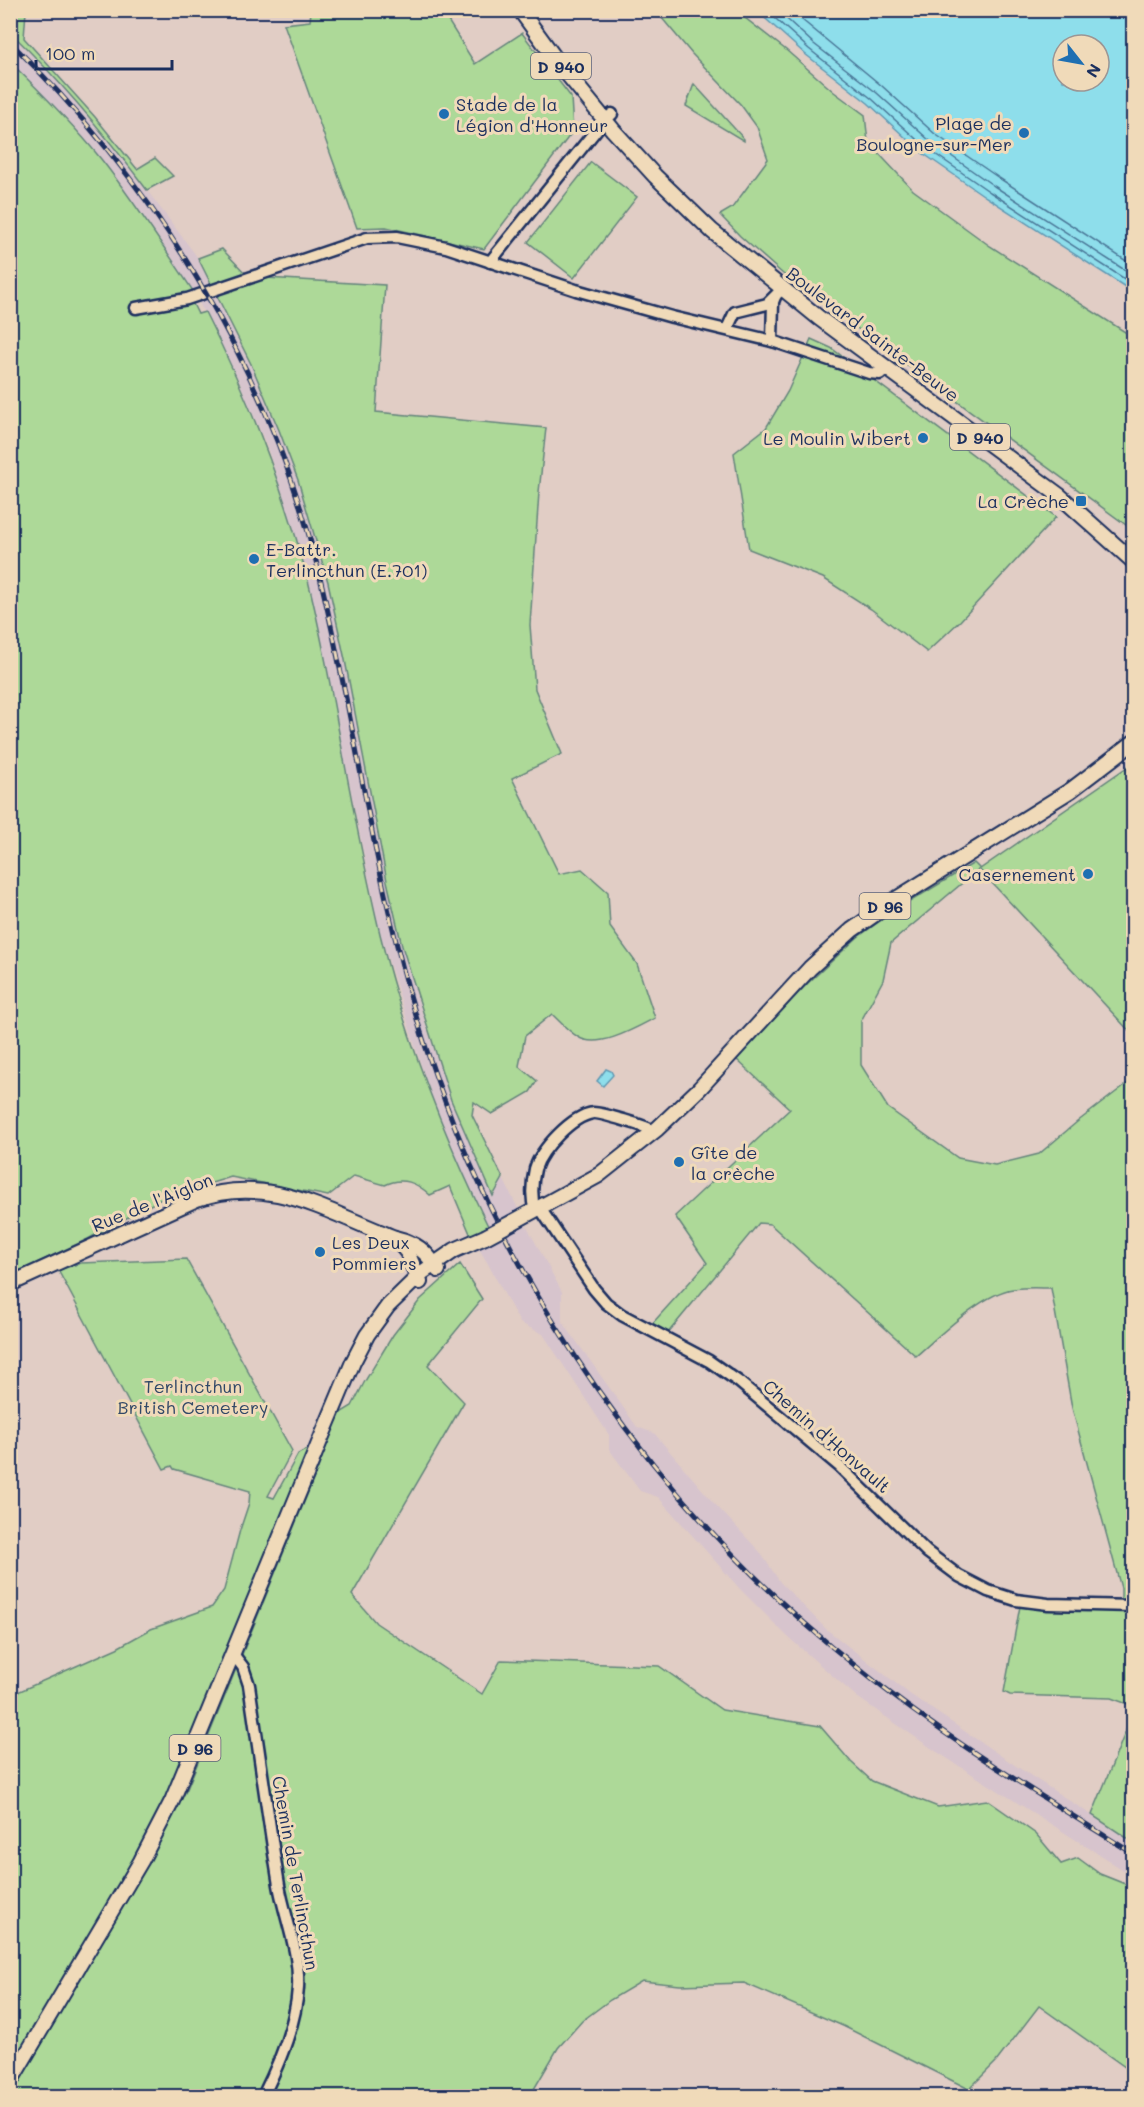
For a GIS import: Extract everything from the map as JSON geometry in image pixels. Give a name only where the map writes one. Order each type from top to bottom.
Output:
[{"type":"main road","name":"Boulevard Sainte-Beuve","points":[[520,10],[560,65],[680,200],[718,237],[755,266],[779,292],[1060,496],[1110,541]]},
{"type":"main road","name":"Boulevard Sainte-Beuve","points":[[528,10],[608,117]]},
{"type":"main road","name":"D 940","points":[[1110,541],[1134,555]]},
{"type":"main road","name":"D 940","points":[[1110,541],[1134,562]]},
{"type":"main road","name":"D 96","points":[[1096,772],[1134,736]]},
{"type":"main road","name":"D 96","points":[[10,2082],[158,1830],[183,1777],[340,1394],[360,1348],[376,1320],[393,1300],[420,1281],[455,1250],[485,1237],[599,1175],[654,1131],[688,1101],[819,959],[871,916],[1054,801],[1134,742]]},
{"type":"main road","name":"Rue de l'Aiglon","points":[[10,1284],[181,1206],[218,1192],[243,1189],[285,1195],[407,1241],[422,1248],[437,1267]]},
{"type":"main road","points":[[395,1238],[407,1252],[420,1281]]},
{"type":"street","points":[[490,262],[608,117]]},
{"type":"street","points":[[136,308],[181,300],[374,237],[390,237],[416,240],[453,249],[621,303],[772,341],[869,373],[880,374],[886,368]]},
{"type":"street","points":[[727,329],[735,312],[763,306],[779,292]]},
{"type":"street","points":[[772,341],[773,302],[779,292]]},
{"type":"street","points":[[538,1209],[533,1188],[537,1165],[564,1128],[574,1120],[601,1112],[629,1124],[654,1131]]},
{"type":"street","name":"Chemin d'Honvault","points":[[538,1209],[606,1303],[622,1315],[709,1361],[744,1386],[831,1458],[923,1548],[959,1576],[988,1591],[1016,1600],[1048,1604],[1134,1606]]},
{"type":"street","name":"Chemin de Terlincthun","points":[[233,1654],[243,1667],[249,1685],[280,1886],[296,1953],[298,1973],[298,1994],[294,2016],[263,2097]]},
{"type":"shaded area","points":[[10,33],[75,99],[110,141],[198,258],[251,364],[298,480],[328,582],[387,881],[402,946],[420,1007],[451,1100],[472,1115],[562,1292],[562,1321],[637,1427],[654,1433],[712,1501],[760,1552],[780,1582],[826,1629],[911,1695],[1133,1842],[1133,1876],[934,1750],[857,1697],[788,1637],[740,1589],[658,1497],[640,1491],[609,1449],[609,1435],[543,1334],[520,1323],[471,1236],[450,1186],[435,1110],[380,933],[306,571],[266,444],[235,372],[193,291],[134,203],[100,158],[68,120],[11,62]]},
{"type":"green space","points":[[10,11],[26,11],[24,38],[95,117],[137,169],[155,158],[173,176],[147,190],[82,109],[11,33]]},
{"type":"green space","name":"Stade de la Légion d'Honneur","points":[[311,11],[442,11],[475,64],[522,33],[571,97],[573,131],[484,249],[386,227],[357,228],[284,24],[310,21]]},
{"type":"green space","points":[[656,11],[736,11],[865,115],[868,142],[913,190],[990,246],[1133,337],[1133,530],[783,274],[720,215],[732,208],[768,159],[757,127],[741,105],[692,54]]},
{"type":"green space","points":[[10,62],[57,109],[101,159],[193,291],[191,300],[198,314],[205,312],[262,438],[285,502],[310,587],[362,852],[390,972],[413,1047],[441,1121],[489,1228],[471,1236],[450,1186],[430,1195],[409,1182],[398,1181],[385,1185],[354,1176],[328,1196],[231,1177],[163,1198],[88,1239],[11,1275]]},
{"type":"green space","points":[[694,84],[744,139],[744,141],[686,106]]},
{"type":"green space","points":[[591,162],[637,197],[574,278],[528,242]]},
{"type":"green space","points":[[222,249],[249,277],[385,285],[376,412],[546,428],[530,625],[535,689],[562,754],[512,778],[559,874],[582,869],[608,892],[610,927],[637,964],[655,1018],[617,1036],[596,1041],[578,1037],[552,1014],[525,1036],[519,1066],[537,1081],[530,1092],[492,1114],[474,1102],[472,1115],[503,1178],[493,1196],[451,1100],[402,946],[328,582],[298,480],[251,364],[198,258]]},
{"type":"green space","points":[[811,339],[831,348],[1056,517],[960,621],[927,652],[871,609],[823,578],[749,549],[734,453],[766,428],[788,391]]},
{"type":"green space","points":[[1133,763],[1133,1035],[979,869],[891,943],[883,980],[861,1021],[861,1065],[888,1108],[958,1158],[995,1165],[1039,1154],[1133,1079],[1133,1706],[1111,1698],[1010,1695],[1004,1692],[1020,1606],[1121,1609],[1121,1588],[1072,1408],[1051,1288],[1013,1289],[988,1298],[962,1316],[916,1356],[770,1224],[759,1223],[667,1334],[650,1326],[707,1263],[675,1216],[790,1109],[736,1059],[808,983],[858,937],[891,913],[974,863],[980,869]]},
{"type":"green space","name":"Terlincthun British Cemetery","points":[[186,1259],[292,1451],[268,1496],[274,1498],[298,1454],[311,1447],[281,1523],[254,1581],[188,1749],[160,1809],[109,1904],[11,2068],[11,1695],[117,1648],[151,1629],[212,1607],[224,1590],[249,1503],[250,1491],[174,1469],[172,1466],[164,1469],[58,1270],[81,1263]]},
{"type":"green space","points":[[460,1264],[482,1299],[428,1365],[464,1402],[352,1595],[376,1623],[482,1694],[501,1660],[659,1666],[722,1710],[820,1726],[851,1762],[872,1781],[938,1807],[987,1800],[1036,1834],[1061,1864],[1078,1858],[1100,1874],[1130,1886],[1133,1889],[1133,2083],[1129,2070],[1039,2006],[996,2062],[969,2089],[843,2026],[744,1983],[680,1985],[642,1981],[610,2000],[582,2021],[558,2048],[530,2096],[11,2096],[133,1889],[187,1789],[318,1468],[337,1415],[352,1406],[393,1335],[420,1300]]},
{"type":"green space","points":[[1133,1716],[1133,1842],[1092,1815]]},
{"type":"water","name":"Plage de Boulogne-sur-Mer","points":[[757,11],[1133,11],[1133,292],[921,152],[868,103],[805,54]]},
{"type":"water","points":[[606,1069],[613,1075],[603,1086],[597,1081]]},
{"type":"railway","points":[[10,42],[63,97],[113,156],[158,217],[199,281],[235,347],[267,416],[294,487],[316,561],[343,683],[379,867],[408,988],[426,1048],[459,1137],[499,1224],[545,1308],[597,1389],[655,1466],[718,1539],[786,1606],[858,1668],[924,1718],[993,1765],[1134,1854]]},
{"type":"place","name":"Stade de la Légion d'Honneur","points":[[444,114]]},
{"type":"place","name":"Plage de Boulogne-sur-Mer","points":[[1024,133]]},
{"type":"place","name":"Le Moulin Wibert","points":[[923,438]]},
{"type":"place","name":"La Crèche","points":[[1081,501]]},
{"type":"place","name":"E-Battr. Terlincthun (E.701)","points":[[254,559]]},
{"type":"place","name":"Casernement","points":[[1088,874]]},
{"type":"place","name":"Gîte de la crèche","points":[[679,1162]]},
{"type":"place","name":"Les Deux Pommiers","points":[[320,1252]]}]
